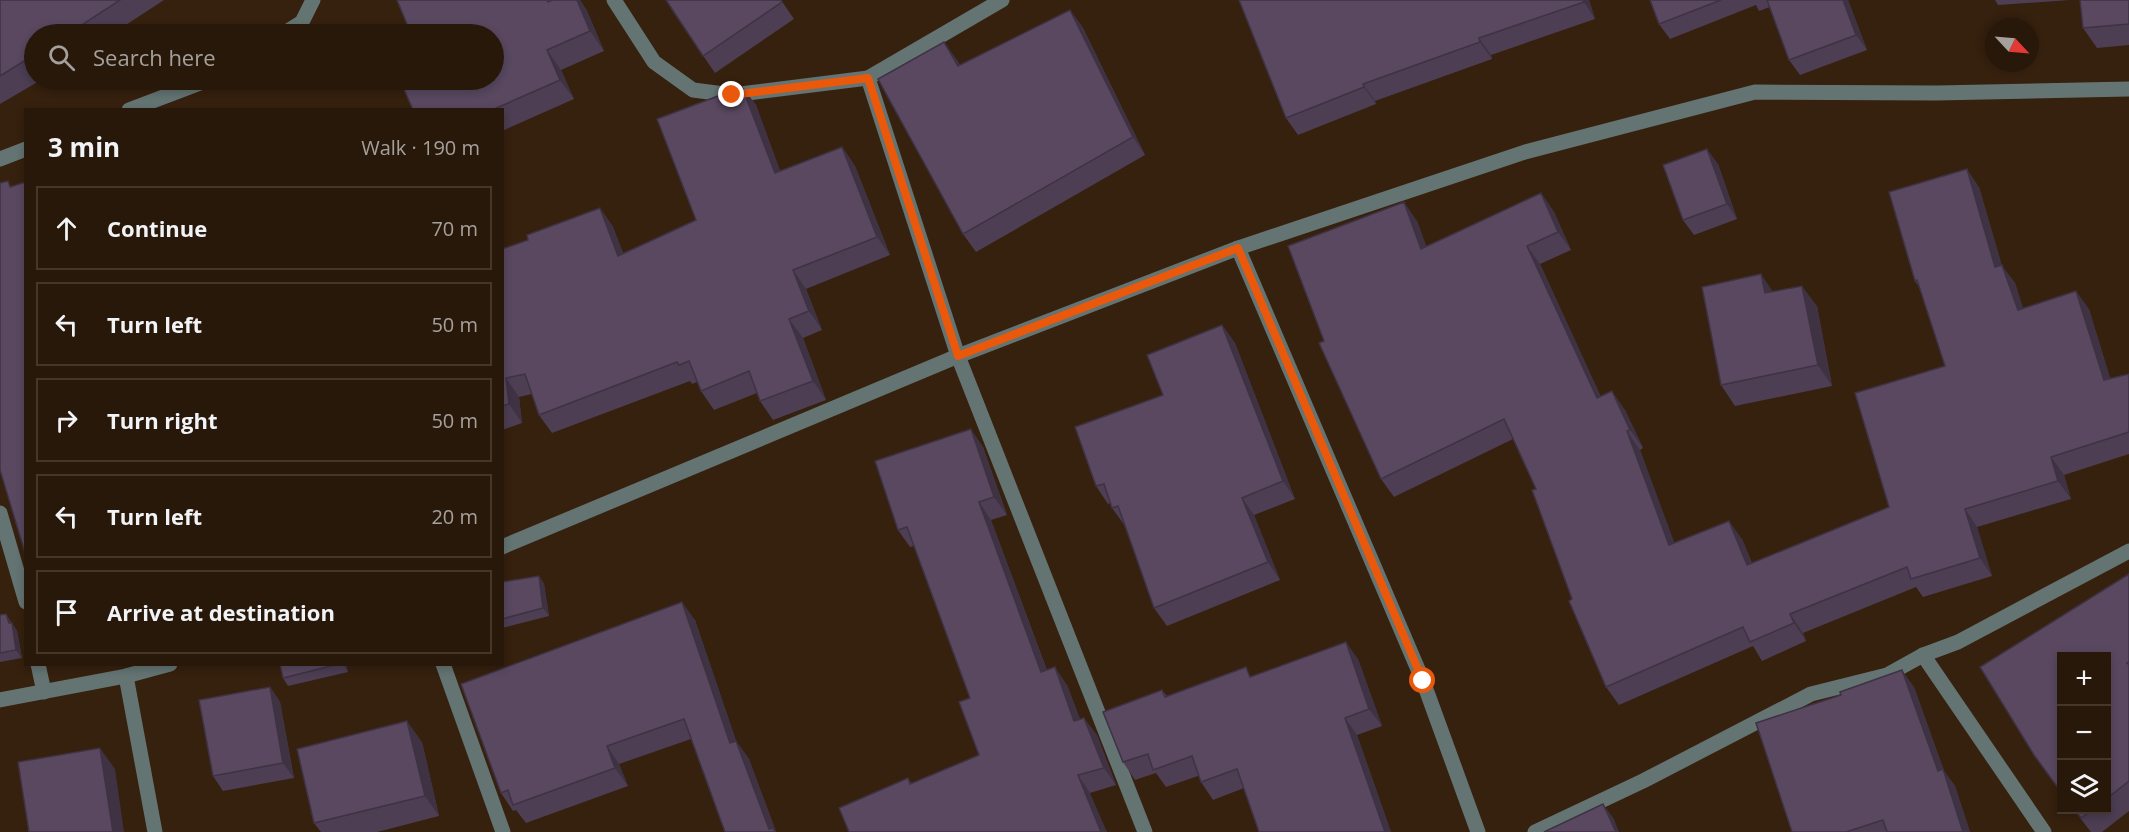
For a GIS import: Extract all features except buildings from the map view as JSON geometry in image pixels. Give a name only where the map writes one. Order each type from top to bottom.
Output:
[{"type":"street","points":[[299,24],[313,0]]},
{"type":"street","points":[[614,0],[654,62],[693,90],[732,95],[868,78],[1002,0]]},
{"type":"street","points":[[868,78],[958,356],[1145,832]]},
{"type":"street","points":[[504,546],[958,356],[1238,248],[1526,152],[1755,92],[1937,93],[2129,89]]},
{"type":"street","points":[[134,108],[182,90]]},
{"type":"street","points":[[0,159],[24,150]]},
{"type":"street","points":[[1238,248],[1419,670],[1478,832]]},
{"type":"street","points":[[0,513],[24,595]]},
{"type":"street","points":[[1535,832],[1653,776],[1811,694],[1887,675],[1923,655],[1958,642],[2129,551]]},
{"type":"street","points":[[1923,655],[2044,832]]},
{"type":"street","points":[[38,666],[44,692]]},
{"type":"street","points":[[0,700],[126,676],[163,666]]},
{"type":"street","points":[[444,666],[503,832]]},
{"type":"street","points":[[126,676],[155,832]]},
{"type":"route","points":[[732,95],[868,78],[958,356],[1238,248],[1423,681]]}]
